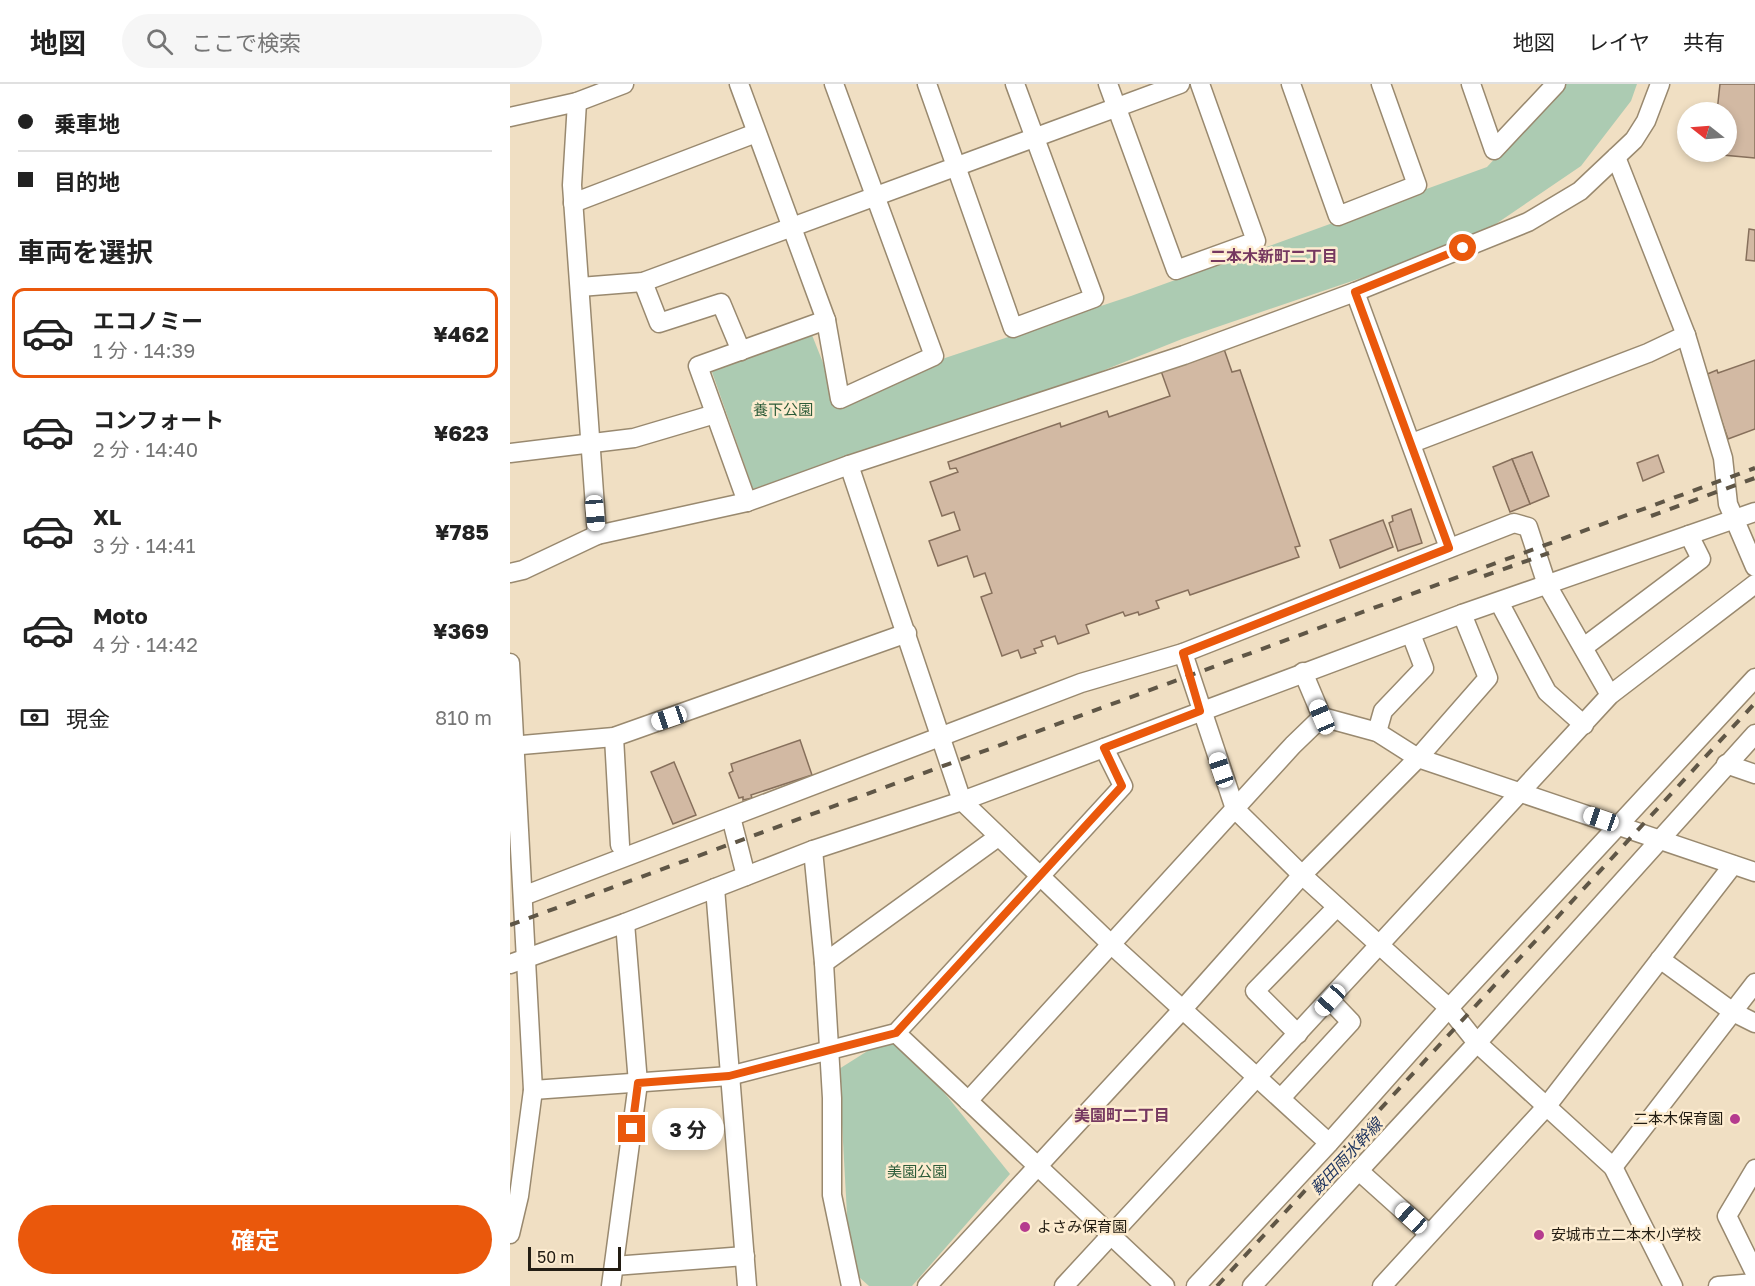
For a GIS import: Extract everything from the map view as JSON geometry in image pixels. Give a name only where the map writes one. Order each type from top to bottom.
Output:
[{"type":"street","points":[[510,117],[577,102],[624,84]]},
{"type":"street","points":[[739,84],[789,227],[826,320],[840,399],[934,356],[834,84]]},
{"type":"street","points":[[927,84],[1013,328],[1094,298],[1033,139],[1015,84]]},
{"type":"street","points":[[1108,84],[1176,270],[1256,242],[1200,84]]},
{"type":"street","points":[[580,287],[643,282],[1180,84]]},
{"type":"street","points":[[1290,84],[1338,216],[1418,185],[1381,84]]},
{"type":"street","points":[[1471,84],[1494,150],[1556,84]]},
{"type":"street","points":[[510,573],[524,570],[597,535],[747,502],[849,465],[1184,355],[1355,292],[1528,222],[1580,190],[1634,140],[1646,121],[1660,84]]},
{"type":"street","points":[[577,102],[572,168],[573,202],[597,535]]},
{"type":"street","points":[[573,202],[756,133]]},
{"type":"street","points":[[1617,157],[1686,335],[1723,458],[1728,504],[1755,567]]},
{"type":"street","points":[[643,282],[658,323],[721,303],[741,351]]},
{"type":"street","points":[[1355,292],[1449,548]]},
{"type":"street","points":[[747,502],[698,366],[826,320]]},
{"type":"street","points":[[1412,443],[1648,353],[1686,335]]},
{"type":"street","points":[[510,453],[633,438],[715,414]]},
{"type":"street","points":[[849,465],[942,735],[962,801],[1113,946],[1329,1143]]},
{"type":"street","points":[[519,961],[625,923],[813,850],[962,801],[1462,614],[1755,512]]},
{"type":"street","points":[[523,896],[1081,682],[1183,653],[1514,522],[1523,523],[1531,534],[1547,585],[1610,695]]},
{"type":"street","points":[[1584,646],[1701,559],[1689,534]]},
{"type":"street","points":[[1064,1286],[1610,695],[1755,584]]},
{"type":"street","points":[[1499,602],[1547,692],[1584,724]]},
{"type":"street","points":[[927,1286],[1182,1010],[1302,875],[1418,758],[1488,678],[1462,614]]},
{"type":"street","points":[[512,746],[614,737],[907,633]]},
{"type":"street","points":[[1377,732],[1383,711],[1424,668],[1411,634]]},
{"type":"street","points":[[1183,653],[1200,711],[1235,809],[1302,875],[1449,1008],[1477,1043],[1613,1167],[1673,1286]]},
{"type":"street","points":[[510,663],[512,746],[523,896],[519,961],[533,1090],[519,1196],[510,1234]]},
{"type":"street","points":[[1303,672],[1322,717]]},
{"type":"street","points":[[1196,1286],[1329,1143],[1449,1008],[1621,826],[1755,678]]},
{"type":"street","points":[[1322,717],[1377,732],[1418,758],[1755,872]]},
{"type":"street","points":[[968,1101],[1322,717]]},
{"type":"street","points":[[1252,1286],[1477,1043],[1755,734]]},
{"type":"street","points":[[614,737],[620,845]]},
{"type":"street","points":[[533,1090],[729,1076],[896,1033],[1122,786],[1104,748]]},
{"type":"street","points":[[1726,765],[1755,774]]},
{"type":"street","points":[[731,817],[746,876]]},
{"type":"street","points":[[824,963],[998,837]]},
{"type":"street","points":[[813,850],[824,963],[829,1052],[832,1195],[844,1286]]},
{"type":"street","points":[[1382,1286],[1428,1233],[1546,1107],[1733,865]]},
{"type":"street","points":[[715,888],[747,1286]]},
{"type":"street","points":[[1298,1034],[1255,991],[1337,907]]},
{"type":"street","points":[[611,1286],[638,1083],[625,923]]},
{"type":"street","points":[[1660,959],[1733,1012],[1755,1023]]},
{"type":"street","points":[[1613,1167],[1755,983]]},
{"type":"street","points":[[1281,1098],[1351,1022],[1330,1000]]},
{"type":"street","points":[[896,1033],[1165,1286]]},
{"type":"street","points":[[1755,1169],[1727,1216],[1755,1273]]},
{"type":"street","points":[[1359,1171],[1428,1233]]},
{"type":"street","points":[[615,1266],[745,1256]]},
{"type":"street","points":[[1718,1286],[1755,1283]]},
{"type":"green space","name":"養下公園","points":[[1564,84],[1637,84],[1631,101],[1581,166],[1484,232],[1364,277],[1182,339],[1062,387],[753,489],[712,372],[810,330],[839,403],[930,363],[1131,296],[1487,167]]},
{"type":"green space","name":"美園公園","points":[[896,1033],[1010,1174],[912,1286],[869,1286],[850,1269],[839,1069]]},
{"type":"building","points":[[1720,84],[1755,84],[1755,158],[1737,156],[1737,102],[1718,102]]},
{"type":"building","points":[[1749,229],[1755,230],[1755,261],[1746,260]]},
{"type":"building","points":[[1224,349],[1232,372],[1240,370],[1300,546],[1295,547],[1299,557],[1190,595],[1188,590],[1156,601],[1159,608],[1139,615],[1138,612],[1125,616],[1123,612],[1086,625],[1089,633],[1058,644],[1055,636],[1041,641],[1043,646],[1034,649],[1036,653],[1021,658],[1018,650],[1002,656],[981,597],[992,593],[985,573],[974,577],[967,556],[938,566],[929,541],[960,530],[954,512],[942,516],[930,482],[958,472],[956,468],[950,469],[948,462],[1060,423],[1061,427],[1107,411],[1109,417],[1170,396],[1161,371]]},
{"type":"building","points":[[1755,360],[1755,429],[1728,439],[1705,375],[1717,370],[1718,373]]},
{"type":"building","points":[[1532,452],[1549,496],[1530,504],[1512,459]]},
{"type":"building","points":[[1658,455],[1664,472],[1643,481],[1637,463]]},
{"type":"building","points":[[1512,459],[1530,504],[1510,512],[1493,467]]},
{"type":"building","points":[[1411,509],[1422,543],[1398,551],[1389,523],[1393,521],[1392,516]]},
{"type":"building","points":[[1383,520],[1393,547],[1340,568],[1330,540]]},
{"type":"building","points":[[800,740],[812,775],[751,795],[752,798],[743,800],[743,797],[739,798],[729,773],[733,771],[731,764]]},
{"type":"building","points":[[674,762],[696,815],[673,824],[651,772]]},
{"type":"railway","points":[[510,925],[1755,468]]},
{"type":"railway","points":[[1651,516],[1755,478]]},
{"type":"railway","points":[[1484,576],[1549,553]]},
{"type":"railway","points":[[1217,1286],[1755,703]]},
{"type":"place","name":"二本木保育園","points":[[1735,1119]]},
{"type":"place","name":"よさみ保育園","points":[[1025,1227]]},
{"type":"place","name":"安城市立二本木小学校","points":[[1539,1235]]},
{"type":"district","name":"二本木新町二丁目","points":[[1274,256]]},
{"type":"district","name":"美園町二丁目","points":[[1122,1115]]},
{"type":"route","points":[[632,1129],[638,1083],[729,1076],[896,1033],[1122,786],[1104,748],[1200,711],[1183,653],[1449,548],[1355,292],[1463,248]]},
{"type":"water label","name":"薮田雨水幹線","points":[[1346,1156]]}]
